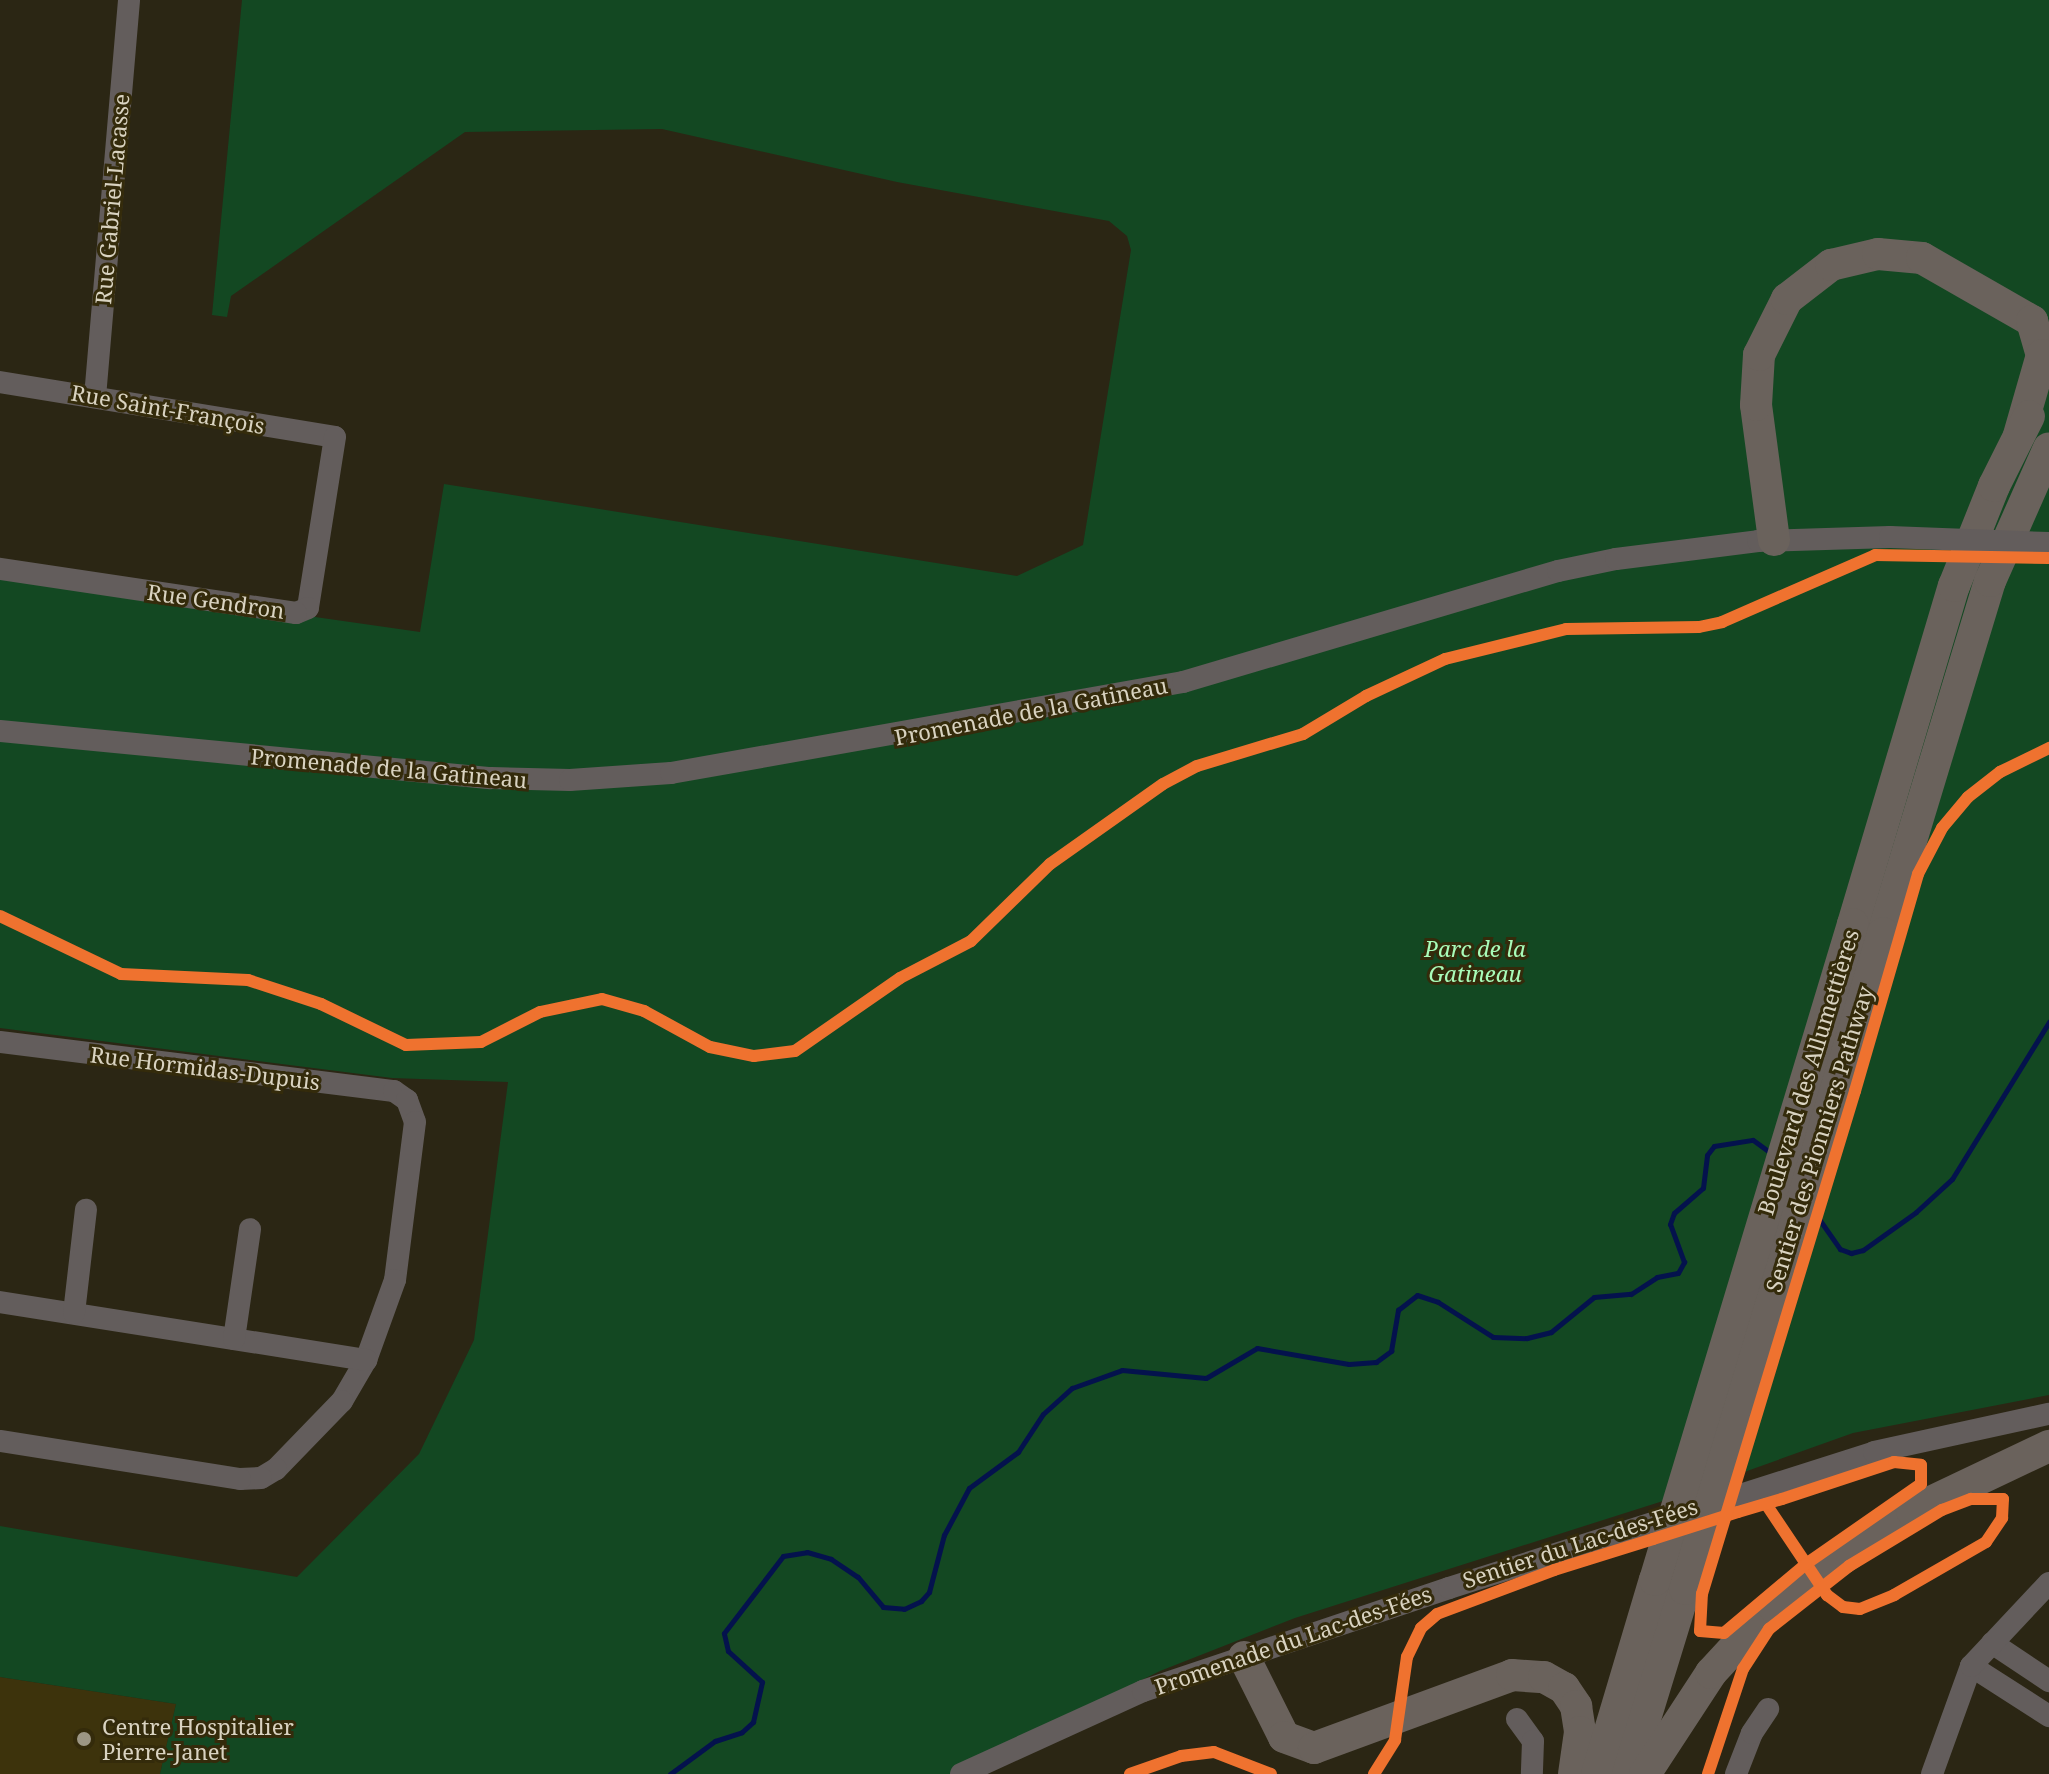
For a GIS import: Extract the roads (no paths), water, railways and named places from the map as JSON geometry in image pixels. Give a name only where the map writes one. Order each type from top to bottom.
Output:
[{"type":"highway","points":[[1766,540],[1740,374],[1755,319],[1791,271],[1846,242],[1893,236],[1950,251],[2049,303]]},
{"type":"highway","points":[[1766,540],[1756,405],[1759,355],[1787,299],[1831,265],[1878,254],[1922,258],[2032,321],[2042,355],[2019,435]]},
{"type":"highway","name":"Boulevard des Allumettières","points":[[1628,1774],[1670,1585],[1853,924],[1954,586],[2019,435],[2049,382]]},
{"type":"highway","name":"Boulevard des Allumettières","points":[[1597,1774],[1670,1585],[1883,933],[1990,581],[2049,448]]},
{"type":"highway","points":[[1645,1774],[1711,1673],[1773,1606],[1912,1511],[2049,1446]]},
{"type":"highway","points":[[1244,1657],[1284,1737],[1314,1748],[1512,1675],[1544,1677],[1564,1688],[1576,1706],[1580,1732],[1574,1774]]},
{"type":"street","name":"Rue Gabriel-Lacasse","points":[[95,397],[129,0]]},
{"type":"street","name":"Rue Saint-François","points":[[0,382],[335,437]]},
{"type":"street","name":"Rue Gendron","points":[[0,569],[296,613],[308,608],[335,437]]},
{"type":"street","name":"Promenade de la Gatineau","points":[[0,731],[523,780],[671,773],[1147,690],[1270,660],[1558,571],[1664,551],[1766,540],[1890,537],[2049,543]]},
{"type":"street","name":"Rue Hormidas-Dupuis","points":[[0,1042],[394,1091],[407,1100],[415,1122],[395,1280],[366,1360]]},
{"type":"street","points":[[74,1313],[86,1210]]},
{"type":"street","points":[[234,1339],[250,1229]]},
{"type":"street","points":[[0,1302],[366,1360],[342,1401],[284,1463],[261,1478],[240,1479],[0,1441]]},
{"type":"street","name":"Promenade du Lac-des-Fées","points":[[961,1774],[1143,1691],[1244,1657],[1874,1452],[2049,1414]]},
{"type":"street","points":[[1932,1774],[1971,1666],[2049,1583]]},
{"type":"street","points":[[1992,1643],[2049,1681]]},
{"type":"street","points":[[1971,1666],[2049,1716]]},
{"type":"street","points":[[1736,1774],[1752,1733],[1768,1709]]},
{"type":"street","points":[[1517,1719],[1533,1741],[1532,1774]]},
{"type":"waterway","points":[[1812,1209],[1840,1249],[1851,1253],[1863,1250],[1916,1212],[1952,1179],[2049,1022]]},
{"type":"waterway","points":[[670,1774],[715,1741],[742,1732],[753,1722],[762,1682],[728,1651],[724,1633],[783,1556],[807,1552],[831,1559],[858,1577],[883,1607],[904,1609],[921,1601],[929,1592],[944,1535],[969,1488],[1018,1452],[1043,1414],[1072,1388],[1122,1370],[1206,1378],[1257,1348],[1349,1364],[1376,1362],[1391,1351],[1398,1310],[1417,1295],[1438,1302],[1493,1337],[1527,1338],[1551,1332],[1594,1297],[1631,1294],[1657,1277],[1678,1273],[1684,1262],[1670,1224],[1674,1213],[1703,1188],[1707,1155],[1714,1146],[1753,1140],[1771,1153]]},
{"type":"place","name":"Centre Hospitalier Pierre-Janet","points":[[84,1739]]},
{"type":"park label","name":"Parc de la Gatineau","points":[[1475,960]]}]
